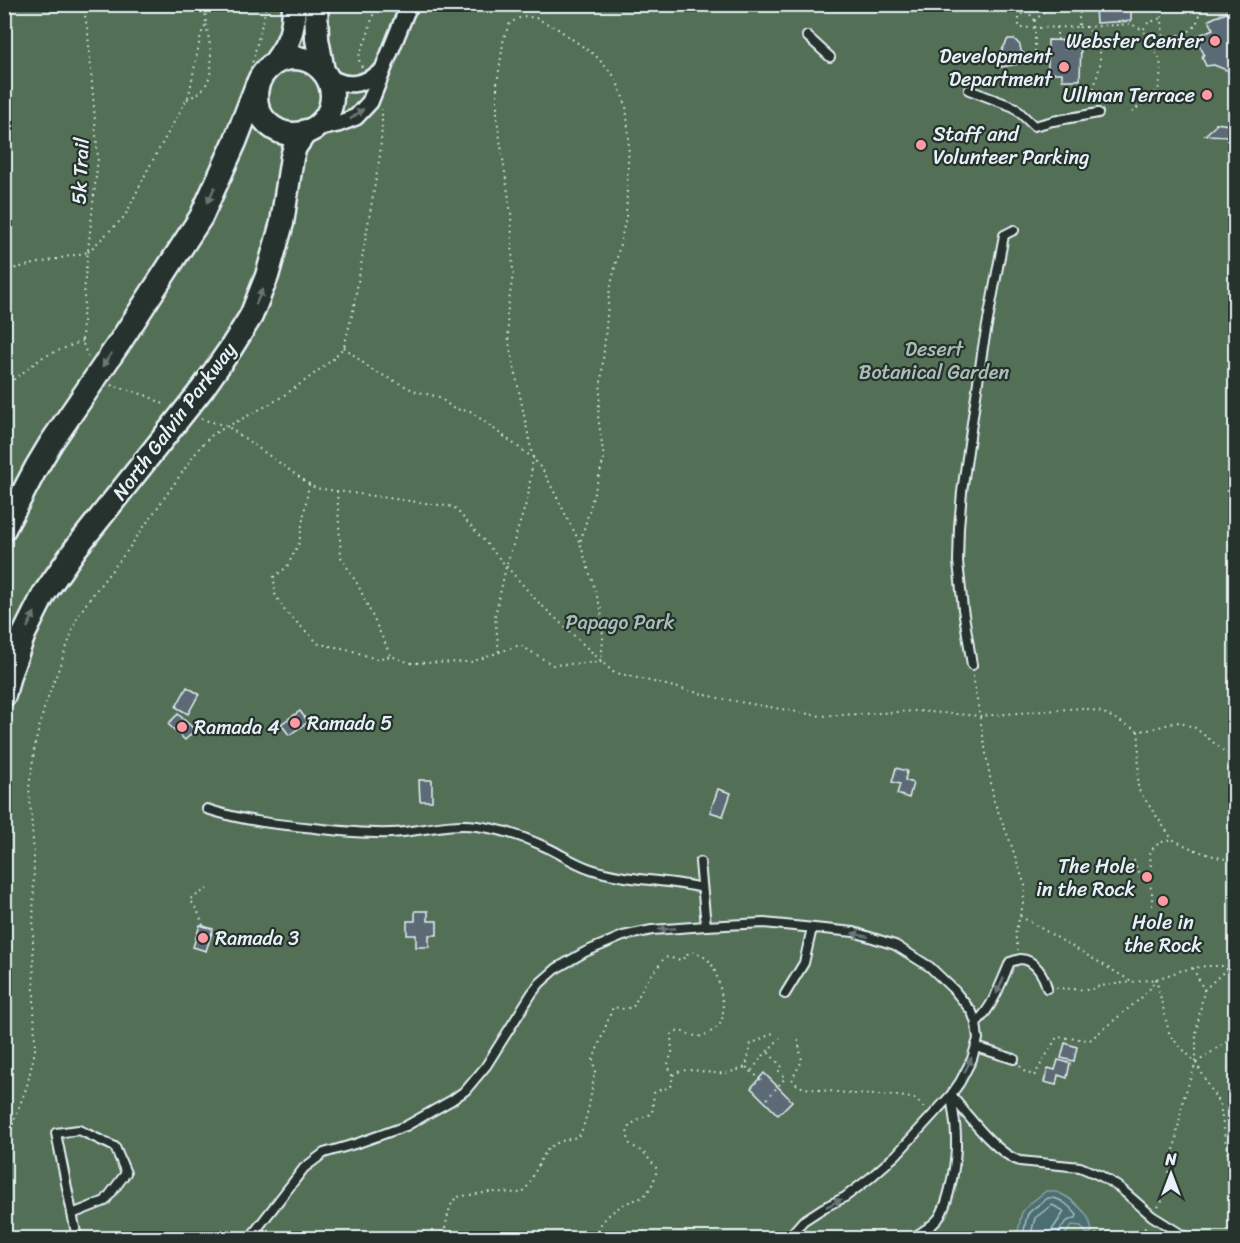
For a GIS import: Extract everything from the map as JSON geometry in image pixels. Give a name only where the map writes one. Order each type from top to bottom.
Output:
[{"type":"main road","points":[[275,63],[290,38],[294,24],[294,4]]},
{"type":"main road","points":[[316,4],[317,39],[324,73]]},
{"type":"main road","points":[[4,529],[51,443],[201,217],[235,142],[257,85],[267,68],[285,59],[296,58],[307,60],[317,66],[330,83],[332,94],[330,106],[326,116],[308,130],[297,133],[285,132],[274,128],[264,120],[258,109],[257,85]]},
{"type":"main road","name":"North Galvin Parkway","points":[[4,695],[24,634],[49,586],[76,548],[203,388],[251,316],[267,276],[278,239],[295,147],[308,130]]},
{"type":"street","points":[[308,130],[338,124],[356,117],[370,102],[411,4]]},
{"type":"street","points":[[324,73],[346,84],[357,84],[382,71]]},
{"type":"lane","points":[[807,36],[830,57]]},
{"type":"lane","points":[[969,90],[1014,107],[1032,130],[1053,121],[1097,109]]},
{"type":"lane","points":[[972,665],[958,562],[960,515],[983,347],[1004,235],[1014,230]]},
{"type":"lane","points":[[207,809],[253,821],[356,832],[390,833],[450,826],[475,826],[523,837],[593,870],[683,883],[702,888]]},
{"type":"lane","points":[[700,862],[706,926]]},
{"type":"lane","points":[[252,1239],[253,1234],[304,1168],[324,1153],[406,1126],[466,1090],[486,1066],[532,993],[557,968],[585,952],[623,936],[651,930],[764,923],[855,932],[895,945],[930,967],[955,992],[972,1012],[978,1039],[964,1074],[951,1095],[896,1155],[845,1197],[802,1221],[788,1239]]},
{"type":"lane","points":[[785,994],[804,963],[812,928]]},
{"type":"lane","points":[[976,1023],[984,1015],[999,989],[1010,962],[1019,959],[1030,962],[1044,976],[1047,988]]},
{"type":"lane","points":[[976,1047],[1014,1059]]},
{"type":"lane","points":[[951,1095],[1001,1151],[1011,1158],[1020,1161],[1080,1167],[1101,1176],[1152,1216],[1187,1239]]},
{"type":"lane","points":[[912,1239],[937,1220],[946,1202],[957,1139],[951,1095]]},
{"type":"lane","points":[[72,1214],[105,1201],[126,1173],[115,1147],[79,1130],[56,1133],[72,1214],[77,1239]]},
{"type":"path","name":"5k Trail","points":[[83,4],[88,33],[98,158],[88,252]]},
{"type":"path","points":[[187,99],[196,96],[211,75],[211,52],[205,4]]},
{"type":"path","points":[[363,68],[359,56],[367,38],[376,4]]},
{"type":"path","points":[[1030,4],[1019,17],[1019,28],[1131,24],[1143,30],[1147,35],[1148,45],[1157,53],[1159,59],[1158,91],[1132,112]]},
{"type":"path","points":[[1035,20],[1055,4],[1061,10]]},
{"type":"path","points":[[1079,4],[1079,27]]},
{"type":"path","points":[[1079,13],[1084,12],[1088,4]]},
{"type":"path","points":[[1161,4],[1163,36],[1179,35],[1195,27],[1203,4]]},
{"type":"path","points":[[1026,10],[1035,20],[1035,59]]},
{"type":"path","points":[[499,652],[495,616],[506,567],[528,497],[533,458],[509,343],[507,315],[513,274],[511,213],[497,118],[497,84],[504,37],[510,23],[523,16],[536,18],[558,29],[596,56],[615,77],[626,105],[629,138],[626,217],[609,294],[598,416],[604,458],[580,543]]},
{"type":"path","points":[[1143,30],[1148,23],[1161,18]]},
{"type":"path","points":[[4,274],[16,268],[88,252],[126,216],[148,169],[189,95],[201,34],[206,24]]},
{"type":"path","points":[[1057,27],[1058,39],[1065,39],[1065,50]]},
{"type":"path","points":[[1086,27],[1093,34],[1100,52],[1095,88],[1097,109]]},
{"type":"path","points":[[4,1147],[27,1086],[35,1051],[34,854],[29,788],[35,744],[44,709],[78,616],[200,447],[213,434],[272,403],[310,377],[332,360],[344,347],[353,311],[380,155],[381,102]]},
{"type":"path","points":[[4,387],[43,357],[82,341]]},
{"type":"path","points":[[344,347],[372,370],[415,390],[439,397],[453,408],[470,411],[533,458],[544,472],[580,543],[601,609],[602,662]]},
{"type":"path","points":[[227,426],[315,488],[454,507],[537,602],[613,672],[712,696],[821,716],[918,711],[980,716],[1082,708],[1102,712],[1138,731],[1177,722],[1194,727],[1224,752],[1236,756]]},
{"type":"path","points":[[309,484],[299,543],[287,567],[274,577],[275,594],[285,611],[318,644],[347,649],[376,659],[391,656],[410,663],[471,662],[520,645],[553,664],[602,662]]},
{"type":"path","points":[[337,491],[341,557],[358,585],[391,656]]},
{"type":"path","points":[[972,665],[994,801],[1025,886],[1023,905],[1015,934],[1019,959]]},
{"type":"path","points":[[1138,731],[1138,789],[1172,840],[1215,858],[1236,861]]},
{"type":"path","points":[[1152,906],[1152,891],[1147,877],[1151,870],[1150,851],[1159,843],[1172,840]]},
{"type":"path","points":[[1134,860],[1137,871],[1147,877]]},
{"type":"path","points":[[203,925],[190,899],[207,889]]},
{"type":"path","points":[[1020,916],[1133,982]]},
{"type":"path","points":[[431,1239],[444,1232],[450,1207],[456,1197],[490,1192],[523,1193],[529,1186],[548,1148],[564,1140],[578,1137],[589,1106],[595,1072],[592,1060],[613,1007],[624,1009],[633,1007],[644,985],[664,957],[682,960],[687,954],[694,952],[714,967],[724,1013],[721,1023],[697,1037],[680,1030],[674,1031],[671,1035],[672,1053],[668,1064],[673,1075],[671,1086],[654,1093],[652,1114],[642,1117],[627,1130],[630,1144],[645,1154],[657,1169],[656,1177],[644,1197],[628,1202],[599,1225],[594,1239]]},
{"type":"path","points":[[1047,988],[1065,987],[1089,990],[1100,986],[1156,979],[1193,968],[1234,963]]},
{"type":"path","points":[[1203,990],[1234,963]]},
{"type":"path","points":[[1084,1239],[1097,1234],[1119,1232],[1139,1237],[1164,1198],[1183,1100],[1196,1063],[1196,1033],[1203,990],[1193,968]]},
{"type":"path","points":[[1014,1059],[1024,1071],[1034,1076],[1057,1037],[1090,1040],[1140,999],[1156,979]]},
{"type":"path","points":[[1156,979],[1170,1036],[1196,1063],[1220,1105],[1232,1183],[1236,1186]]},
{"type":"path","points":[[746,1067],[751,1044],[773,1033]]},
{"type":"path","points":[[1196,1063],[1236,1035]]},
{"type":"path","points":[[752,1071],[780,1038]]},
{"type":"path","points":[[798,1040],[802,1061],[792,1079],[797,1085],[831,1092],[916,1099],[931,1115]]},
{"type":"path","points":[[767,1051],[782,1067],[779,1071],[785,1078],[767,1099]]},
{"type":"path","points":[[746,1067],[761,1080]]},
{"type":"path","points":[[673,1075],[681,1070],[730,1073],[746,1067]]},
{"type":"green space","name":"Papago Park","points":[[5,5],[1235,5],[1235,1238],[5,1238]]},
{"type":"water","points":[[1046,1191],[1057,1192],[1077,1205],[1088,1217],[1092,1232],[1087,1234],[1081,1226],[1072,1225],[1063,1238],[1016,1238],[1021,1215],[1028,1205]]},
{"type":"building","points":[[1103,4],[1131,4],[1131,21],[1096,23],[1095,7],[1103,7]]},
{"type":"building","name":"Webster Center","points":[[1236,8],[1236,28],[1229,31],[1236,46],[1236,74],[1214,65],[1206,66],[1202,57],[1204,54],[1195,37],[1213,29],[1209,20]]},
{"type":"building","points":[[1008,39],[1014,39],[1020,45],[1025,55],[1023,63],[1001,67],[1002,50]]},
{"type":"building","name":"Development Department","points":[[1048,40],[1081,41],[1080,80],[1062,80],[1062,73],[1048,73]]},
{"type":"building","points":[[1216,123],[1229,125],[1232,131],[1227,136],[1205,135]]},
{"type":"building","points":[[187,687],[199,694],[188,714],[176,707]]},
{"type":"building","name":"Ramada 5","points":[[300,711],[308,722],[289,735],[281,724]]},
{"type":"building","name":"Ramada 4","points":[[178,714],[195,730],[185,740],[168,724]]},
{"type":"building","points":[[896,768],[907,771],[905,780],[913,783],[909,798],[897,794],[900,784],[892,782]]},
{"type":"building","points":[[419,780],[432,780],[432,801],[420,801]]},
{"type":"building","points":[[718,789],[731,793],[723,816],[710,812]]},
{"type":"building","points":[[415,911],[428,911],[428,921],[437,921],[437,935],[429,935],[429,947],[416,947],[416,935],[407,935],[407,921],[415,921]]},
{"type":"building","name":"Ramada 3","points":[[200,925],[213,929],[206,951],[193,947]]},
{"type":"building","points":[[1065,1043],[1077,1047],[1074,1061],[1061,1058]]},
{"type":"building","points":[[1058,1060],[1070,1063],[1067,1078],[1058,1075],[1056,1085],[1044,1082],[1048,1068],[1055,1070]]},
{"type":"building","points":[[764,1073],[792,1101],[778,1115],[751,1088]]},
{"type":"place","name":"Webster Center","points":[[1215,41]]},
{"type":"place","name":"Development Department","points":[[1064,67]]},
{"type":"place","name":"Ullman Terrace","points":[[1207,95]]},
{"type":"place","name":"Staff and Volunteer Parking","points":[[921,145]]},
{"type":"place","name":"Ramada 5","points":[[295,723]]},
{"type":"place","name":"Ramada 4","points":[[182,727]]},
{"type":"place","name":"The Hole in the Rock","points":[[1147,877]]},
{"type":"place","name":"Hole in the Rock","points":[[1163,901]]},
{"type":"place","name":"Ramada 3","points":[[203,938]]},
{"type":"park label","name":"Desert Botanical Garden","points":[[934,360]]}]
